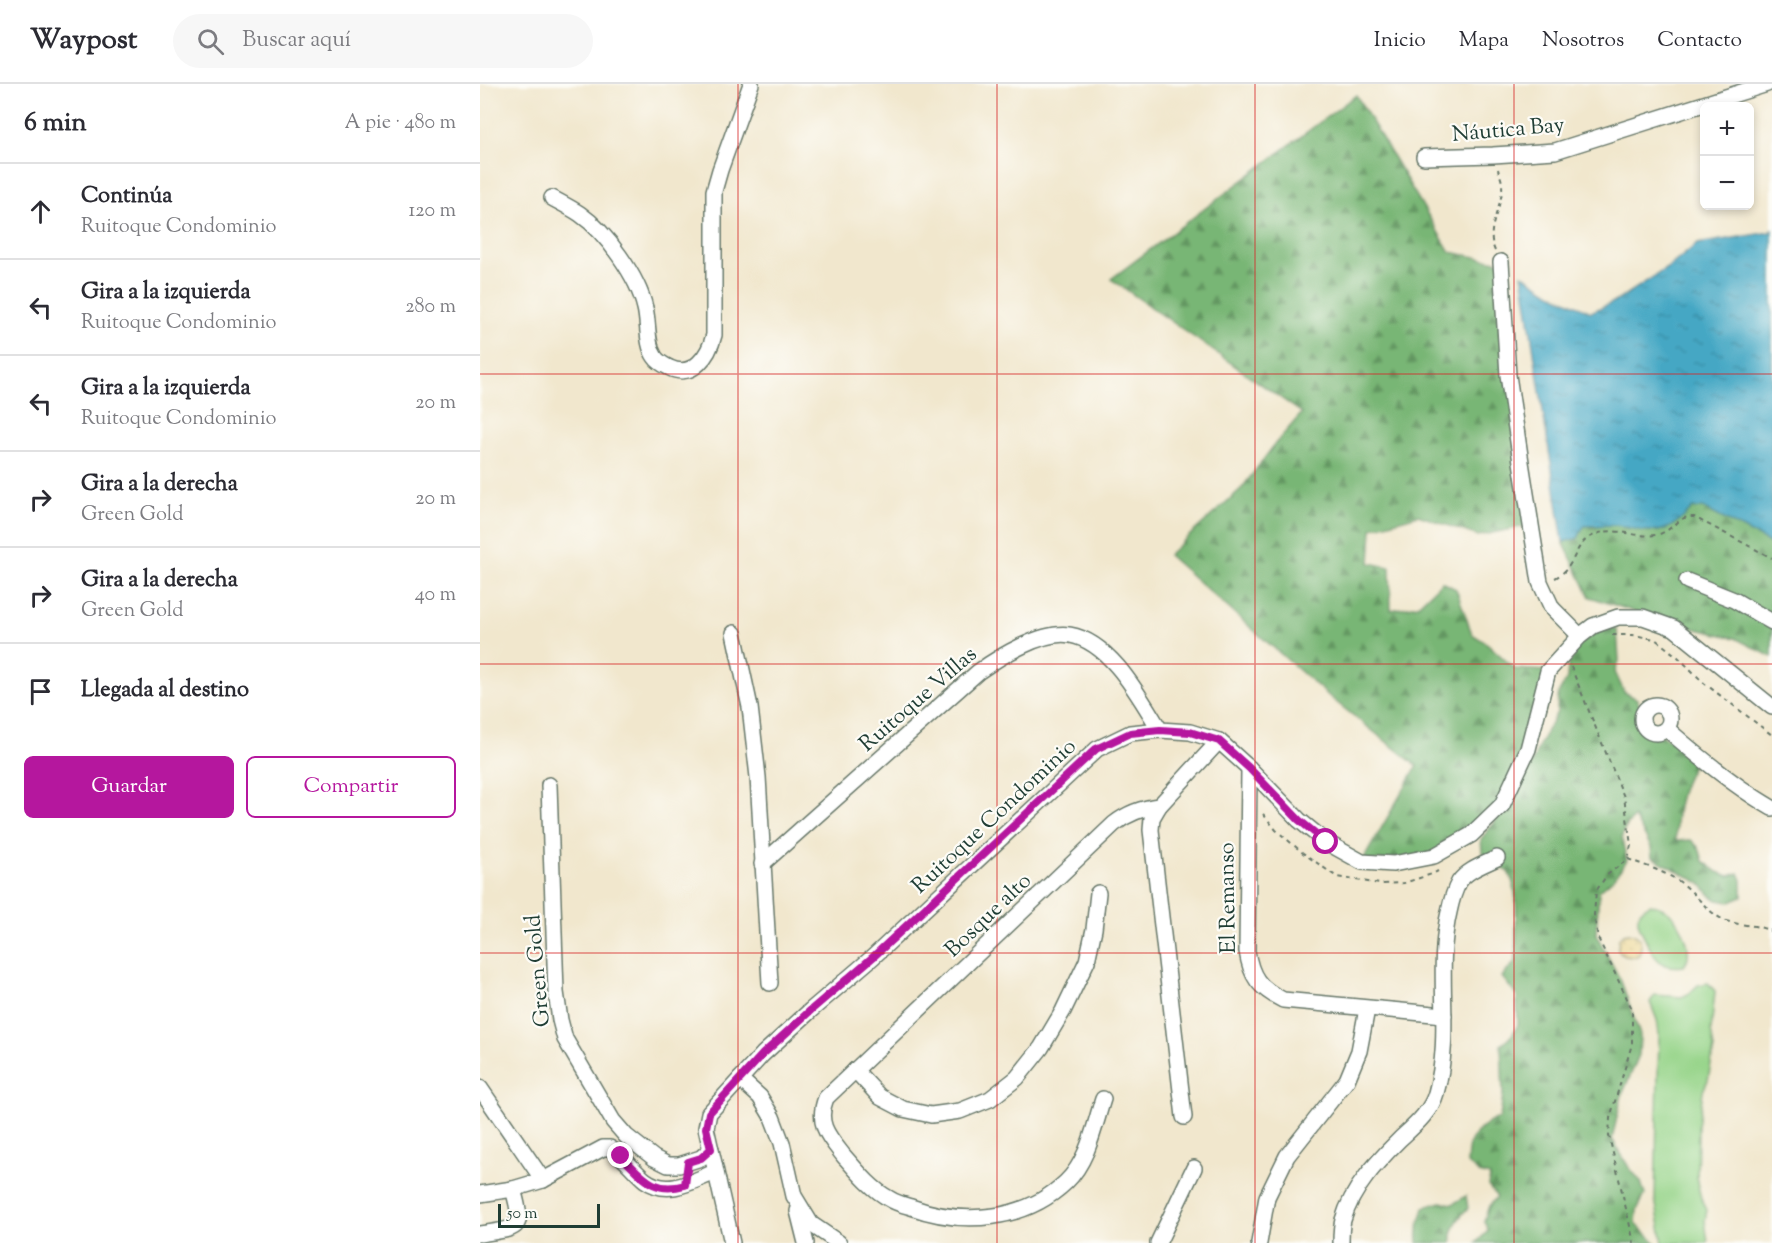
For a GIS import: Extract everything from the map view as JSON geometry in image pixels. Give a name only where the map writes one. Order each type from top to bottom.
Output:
[{"type":"street","points":[[552,198],[580,214],[597,228],[631,275],[642,295],[654,356],[660,363],[674,370],[684,372],[689,370],[702,360],[714,335],[714,191],[751,84]]},
{"type":"street","name":"Náutica Bay","points":[[1424,157],[1493,156],[1555,151],[1767,84]]},
{"type":"street","points":[[1501,262],[1508,375],[1540,582],[1552,608],[1580,636]]},
{"type":"street","points":[[1687,581],[1734,600],[1772,622]]},
{"type":"street","name":"Ruitoque Condominio","points":[[732,1243],[706,1128],[709,1113],[763,1054],[873,957],[1096,749],[1130,733],[1160,730],[1190,732],[1219,741],[1249,768],[1299,820],[1326,842],[1362,862],[1393,864],[1434,856],[1471,835],[1502,805],[1528,749],[1548,671],[1580,636],[1593,626],[1618,617],[1643,617],[1674,628],[1772,707]]},
{"type":"street","points":[[734,633],[750,707],[758,777],[770,983]]},
{"type":"street","name":"Ruitoque Villas","points":[[762,864],[978,672],[993,661],[1035,641],[1054,635],[1070,635],[1088,641],[1109,657],[1137,693],[1160,730]]},
{"type":"street","points":[[1667,729],[1707,764],[1751,796],[1772,808]]},
{"type":"street","points":[[1184,1117],[1151,830],[1152,818],[1159,806],[1219,741]]},
{"type":"street","name":"El Remanso","points":[[1249,768],[1247,951],[1249,967],[1257,981],[1268,992],[1283,1000],[1444,1015]]},
{"type":"street","name":"Green Gold","points":[[549,785],[556,992],[565,1039],[613,1121],[626,1136],[654,1158],[668,1165],[688,1162]]},
{"type":"street","name":"Bosque alto","points":[[1103,1099],[1087,1152],[1067,1181],[1041,1201],[1007,1214],[971,1218],[927,1213],[889,1199],[860,1175],[832,1141],[825,1130],[822,1119],[822,1108],[826,1098],[1114,824],[1127,814],[1142,808],[1159,806]]},
{"type":"street","points":[[1341,1243],[1343,1221],[1355,1193],[1374,1166],[1421,1119],[1436,1096],[1442,1068],[1446,925],[1452,899],[1460,881],[1473,870],[1497,858]]},
{"type":"street","points":[[855,1070],[880,1097],[903,1109],[931,1115],[960,1111],[990,1099],[1017,1078],[1041,1048],[1063,1011],[1087,961],[1094,929],[1098,893]]},
{"type":"street","points":[[1259,1243],[1267,1197],[1287,1156],[1347,1080],[1359,1051],[1367,1008]]},
{"type":"street","points":[[740,1079],[760,1097],[772,1117],[782,1143],[806,1243]]},
{"type":"street","points":[[480,1088],[543,1180]]},
{"type":"street","points":[[480,1194],[513,1189],[543,1180],[603,1148],[610,1148],[646,1180],[664,1188],[685,1185],[715,1172]]},
{"type":"street","points":[[685,1185],[688,1162],[701,1158],[711,1149]]},
{"type":"street","points":[[1158,1243],[1194,1168]]},
{"type":"street","points":[[480,1234],[513,1229],[517,1225],[520,1218],[513,1189]]},
{"type":"street","points":[[794,1196],[811,1224],[838,1243]]},
{"type":"path","points":[[1493,156],[1502,183],[1491,231],[1493,248],[1501,262]]},
{"type":"path","points":[[1540,582],[1557,578],[1567,571],[1584,541],[1595,534],[1606,530],[1616,530],[1658,535],[1684,518],[1694,517],[1772,558]]},
{"type":"path","points":[[1569,662],[1624,797],[1631,845],[1628,859],[1607,875],[1596,891],[1594,915],[1598,938],[1632,1009],[1632,1044],[1610,1118],[1609,1136],[1634,1243]]},
{"type":"path","points":[[1628,859],[1680,882],[1721,919],[1762,927],[1772,932]]},
{"type":"green space","points":[[1356,95],[1450,252],[1501,262],[1531,525],[1478,536],[1418,515],[1372,528],[1370,563],[1390,567],[1391,610],[1418,605],[1442,582],[1456,589],[1472,634],[1488,644],[1515,669],[1548,671],[1502,805],[1434,856],[1362,862],[1417,766],[1331,698],[1168,555],[1242,488],[1302,413],[1111,279]]},
{"type":"green space","points":[[1697,507],[1772,544],[1772,657],[1735,638],[1659,620],[1590,597],[1563,542],[1578,538],[1584,526],[1616,525],[1648,531],[1664,530]]},
{"type":"green space","points":[[1606,627],[1617,629],[1619,661],[1615,672],[1624,692],[1637,699],[1645,720],[1652,730],[1681,746],[1693,766],[1684,784],[1679,802],[1676,841],[1691,840],[1699,848],[1703,861],[1718,872],[1729,876],[1739,873],[1742,880],[1742,897],[1730,902],[1717,900],[1700,883],[1652,857],[1651,847],[1634,817],[1625,828],[1622,837],[1627,860],[1615,877],[1599,891],[1596,934],[1621,981],[1640,1035],[1639,1055],[1622,1095],[1612,1139],[1628,1166],[1641,1182],[1645,1195],[1637,1210],[1636,1224],[1656,1243],[1476,1243],[1488,1231],[1484,1221],[1489,1206],[1497,1197],[1488,1186],[1490,1176],[1479,1173],[1467,1163],[1468,1148],[1479,1131],[1491,1121],[1500,1118],[1503,1094],[1501,1045],[1512,1035],[1518,1025],[1517,996],[1502,977],[1516,961],[1515,891],[1508,872],[1482,852],[1481,839],[1523,784],[1557,712],[1558,694],[1567,679],[1568,665],[1573,658],[1575,646]]},
{"type":"green space","points":[[1651,904],[1669,912],[1682,930],[1688,945],[1687,960],[1684,966],[1665,965],[1658,960],[1651,949],[1638,919],[1641,911]]},
{"type":"green space","points":[[1708,983],[1715,991],[1711,1031],[1714,1048],[1708,1080],[1703,1091],[1698,1126],[1697,1182],[1707,1210],[1705,1220],[1708,1243],[1663,1243],[1655,1199],[1659,1034],[1657,1020],[1650,1002],[1655,995],[1682,997],[1698,985]]},
{"type":"green space","points":[[1466,1196],[1468,1208],[1456,1224],[1452,1233],[1452,1243],[1418,1243],[1418,1229],[1424,1207],[1441,1202],[1453,1204]]},
{"type":"sand","points":[[1629,933],[1636,936],[1641,943],[1639,955],[1634,957],[1624,956],[1618,950],[1619,938]]},
{"type":"water","points":[[1772,228],[1772,544],[1703,508],[1693,508],[1670,527],[1659,531],[1643,531],[1617,525],[1584,526],[1578,538],[1563,542],[1522,274],[1551,293],[1591,312],[1618,300],[1670,266],[1697,244],[1770,232]]},
{"type":"route","points":[[621,1156],[654,1185],[673,1188],[685,1185],[688,1162],[701,1158],[711,1149],[706,1128],[709,1113],[763,1054],[873,957],[1096,749],[1130,733],[1160,730],[1190,732],[1219,741],[1249,768],[1299,820],[1326,842]]}]
